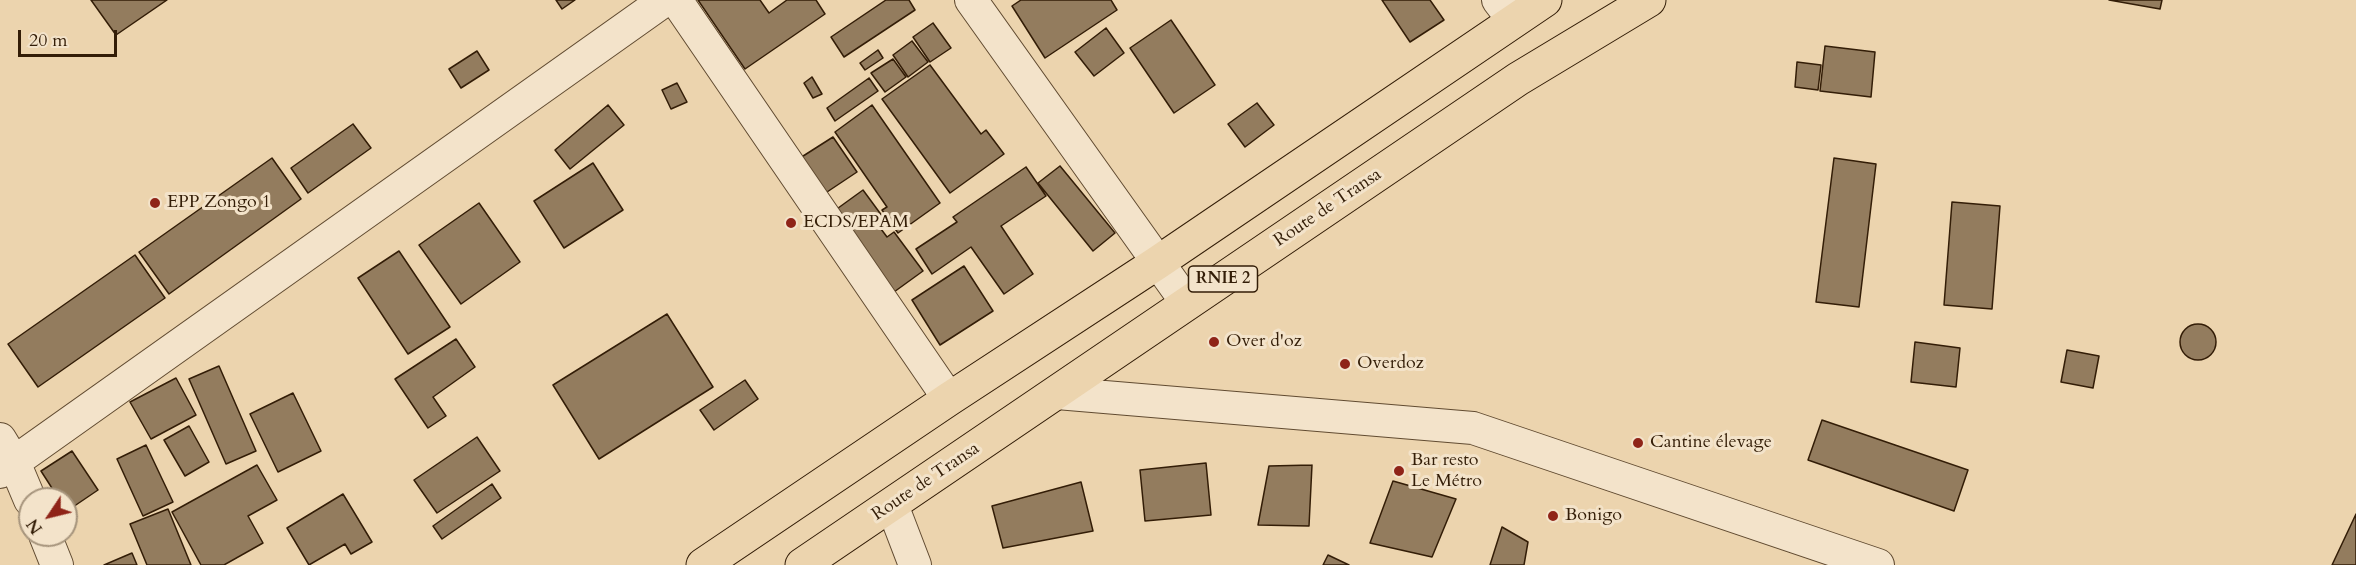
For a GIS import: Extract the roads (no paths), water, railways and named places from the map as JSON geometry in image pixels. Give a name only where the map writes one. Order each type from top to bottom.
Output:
[{"type":"main road","name":"RNIE 2","points":[[703,565],[949,399],[1157,263],[1506,11],[1545,0]]},
{"type":"main road","name":"Route de Transa","points":[[802,565],[1518,80],[1649,0]]},
{"type":"street","points":[[22,487],[5,458],[665,0]]},
{"type":"street","points":[[676,0],[949,399]]},
{"type":"street","points":[[971,0],[1187,303]]},
{"type":"street","points":[[1057,393],[1473,428],[1878,565]]},
{"type":"street","points":[[892,505],[915,565]]},
{"type":"street","points":[[50,547],[57,565]]},
{"type":"place","name":"EPP Zongo 1","points":[[155,203]]},
{"type":"place","name":"ECDS/EPAM","points":[[791,223]]},
{"type":"place","name":"Over d'oz","points":[[1214,342]]},
{"type":"place","name":"Overdoz","points":[[1345,364]]},
{"type":"place","name":"Cantine élevage","points":[[1638,443]]},
{"type":"place","name":"Bar resto Le Métro","points":[[1399,471]]},
{"type":"place","name":"Bonigo","points":[[1553,516]]}]
